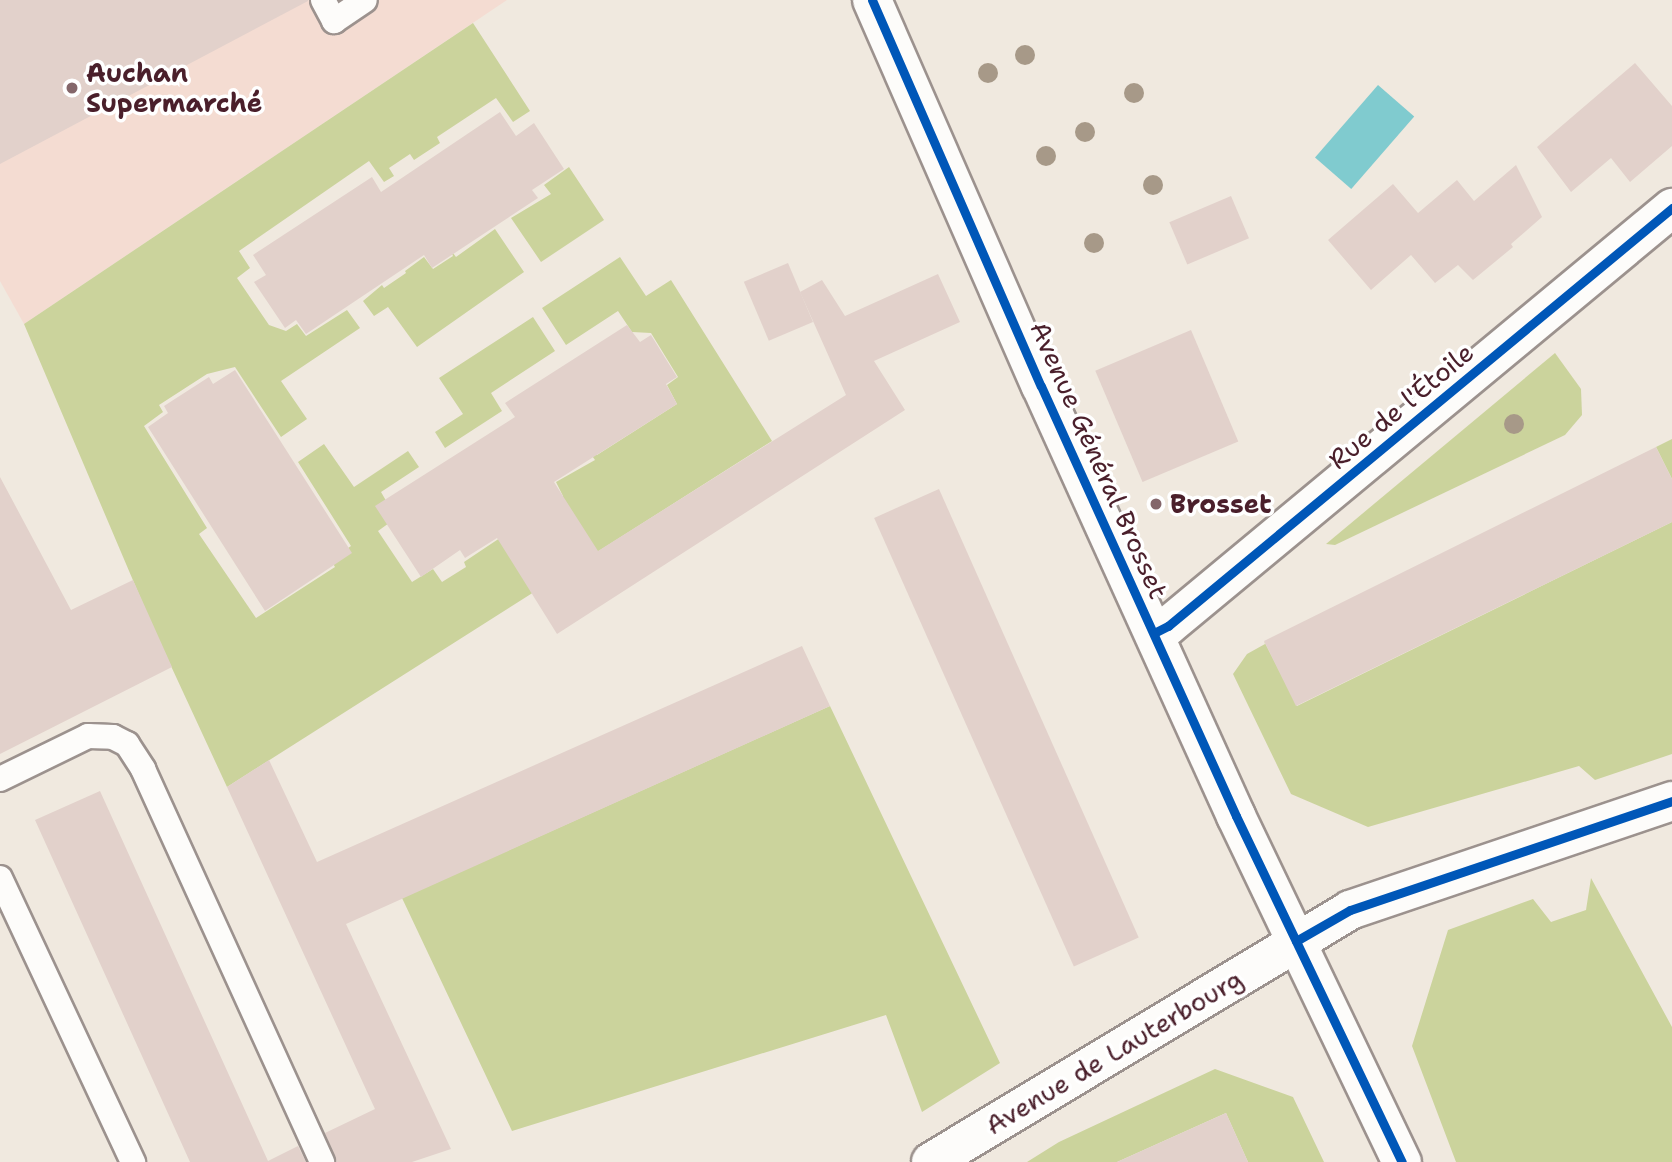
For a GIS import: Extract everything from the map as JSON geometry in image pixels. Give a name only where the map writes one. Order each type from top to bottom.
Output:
[{"type":"street","name":"Avenue Général Brosset","points":[[872,0],[1154,633],[1296,941],[1402,1162]]},
{"type":"street","name":"Rue de l'Étoile","points":[[1154,633],[1168,626],[1672,208]]},
{"type":"street","name":"Avenue de Lauterbourg","points":[[931,1162],[1296,941],[1358,907],[1672,801]]},
{"type":"lane","points":[[323,0],[334,21],[365,0]]},
{"type":"lane","points":[[0,779],[88,736],[113,737],[127,744],[143,769],[322,1162]]},
{"type":"lane","points":[[0,878],[133,1162]]},
{"type":"shaded area","points":[[0,0],[507,0],[24,324],[0,281]]},
{"type":"green space","points":[[473,23],[530,111],[513,122],[496,98],[437,137],[440,143],[414,160],[410,154],[389,168],[394,176],[384,182],[369,161],[239,251],[250,268],[237,278],[269,325],[286,331],[297,324],[306,336],[347,310],[360,328],[281,381],[307,419],[281,437],[235,367],[207,374],[159,405],[163,412],[144,426],[207,528],[199,534],[256,618],[335,567],[331,560],[351,546],[298,462],[324,444],[354,487],[408,451],[419,467],[381,492],[396,518],[378,531],[412,582],[433,569],[442,582],[466,567],[464,562],[563,496],[556,482],[595,460],[590,453],[597,455],[677,404],[667,385],[678,377],[651,333],[632,332],[618,311],[566,345],[542,308],[620,257],[646,296],[671,280],[772,441],[227,787],[152,625],[24,324]]},
{"type":"green space","points":[[569,167],[604,220],[541,262],[511,218],[551,194],[544,185]]},
{"type":"green space","points":[[495,229],[524,272],[417,347],[388,307],[374,316],[363,301],[382,285],[384,288],[406,273],[405,271],[424,257],[433,269],[453,256],[450,249],[456,257]]},
{"type":"green space","points":[[533,317],[555,351],[491,393],[502,411],[445,448],[435,432],[463,414],[439,378]]},
{"type":"green space","points":[[1555,353],[1581,389],[1582,415],[1565,435],[1335,545],[1326,544]]},
{"type":"green space","points":[[1672,439],[1672,479],[1656,447]]},
{"type":"green space","points":[[1672,522],[1672,754],[1595,780],[1579,766],[1368,827],[1291,794],[1233,674],[1247,654],[1265,644],[1264,641],[1297,706]]},
{"type":"green space","points":[[830,706],[1000,1063],[922,1112],[886,1015],[512,1131],[402,898]]},
{"type":"green space","points":[[1591,878],[1672,1027],[1672,1162],[1456,1162],[1412,1046],[1448,930],[1533,899],[1551,922],[1586,910]]},
{"type":"green space","points":[[1215,1069],[1293,1097],[1324,1162],[1248,1162],[1226,1113],[1117,1162],[1027,1162],[1059,1142]]},
{"type":"water","points":[[1378,85],[1414,116],[1351,189],[1315,157]]},
{"type":"building","name":"Auchan Supermarché","points":[[0,0],[308,0],[308,1],[0,164]]},
{"type":"building","points":[[1635,63],[1672,106],[1672,146],[1630,182],[1611,158],[1571,192],[1537,147]]},
{"type":"building","points":[[500,112],[516,136],[534,123],[564,169],[532,190],[538,198],[432,268],[424,255],[306,334],[296,320],[285,328],[254,282],[266,275],[253,255],[372,177],[381,192]]},
{"type":"building","points":[[1516,165],[1542,217],[1511,244],[1513,247],[1473,280],[1458,265],[1435,283],[1411,255],[1371,290],[1328,240],[1393,184],[1418,213],[1457,180],[1474,201]]},
{"type":"building","points":[[1231,196],[1249,238],[1187,265],[1169,222]]},
{"type":"building","points":[[788,263],[813,322],[769,341],[744,282]]},
{"type":"building","points":[[938,274],[960,322],[874,361],[905,410],[557,634],[497,538],[465,558],[460,550],[421,577],[375,506],[515,417],[505,403],[627,325],[640,342],[651,335],[677,377],[666,384],[677,404],[554,482],[598,551],[846,395],[800,292],[822,280],[845,316]]},
{"type":"building","points":[[1191,330],[1238,441],[1143,482],[1095,371]]},
{"type":"building","points":[[235,370],[352,553],[265,611],[148,427],[168,413],[164,406],[209,377],[213,384]]},
{"type":"building","points":[[1656,447],[1672,479],[1672,522],[1296,706],[1264,641]]},
{"type":"building","points":[[0,477],[71,610],[133,580],[172,667],[0,754]]},
{"type":"building","points":[[939,489],[1139,938],[1074,966],[874,518]]},
{"type":"building","points":[[802,646],[830,706],[346,924],[451,1149],[412,1162],[337,1162],[325,1133],[375,1109],[227,787],[269,760],[317,862]]},
{"type":"building","points":[[100,791],[268,1161],[298,1146],[306,1162],[190,1162],[35,820]]},
{"type":"building","points":[[1226,1113],[1248,1162],[1117,1162]]},
{"type":"cycle path","points":[[872,0],[1041,386],[1236,816],[1402,1162]]},
{"type":"cycle path","points":[[1154,633],[1168,626],[1672,208]]},
{"type":"cycle path","points":[[1296,941],[1350,910],[1672,801]]},
{"type":"place","name":"Auchan Supermarché","points":[[72,88]]},
{"type":"place","name":"Brosset","points":[[1156,504]]}]
